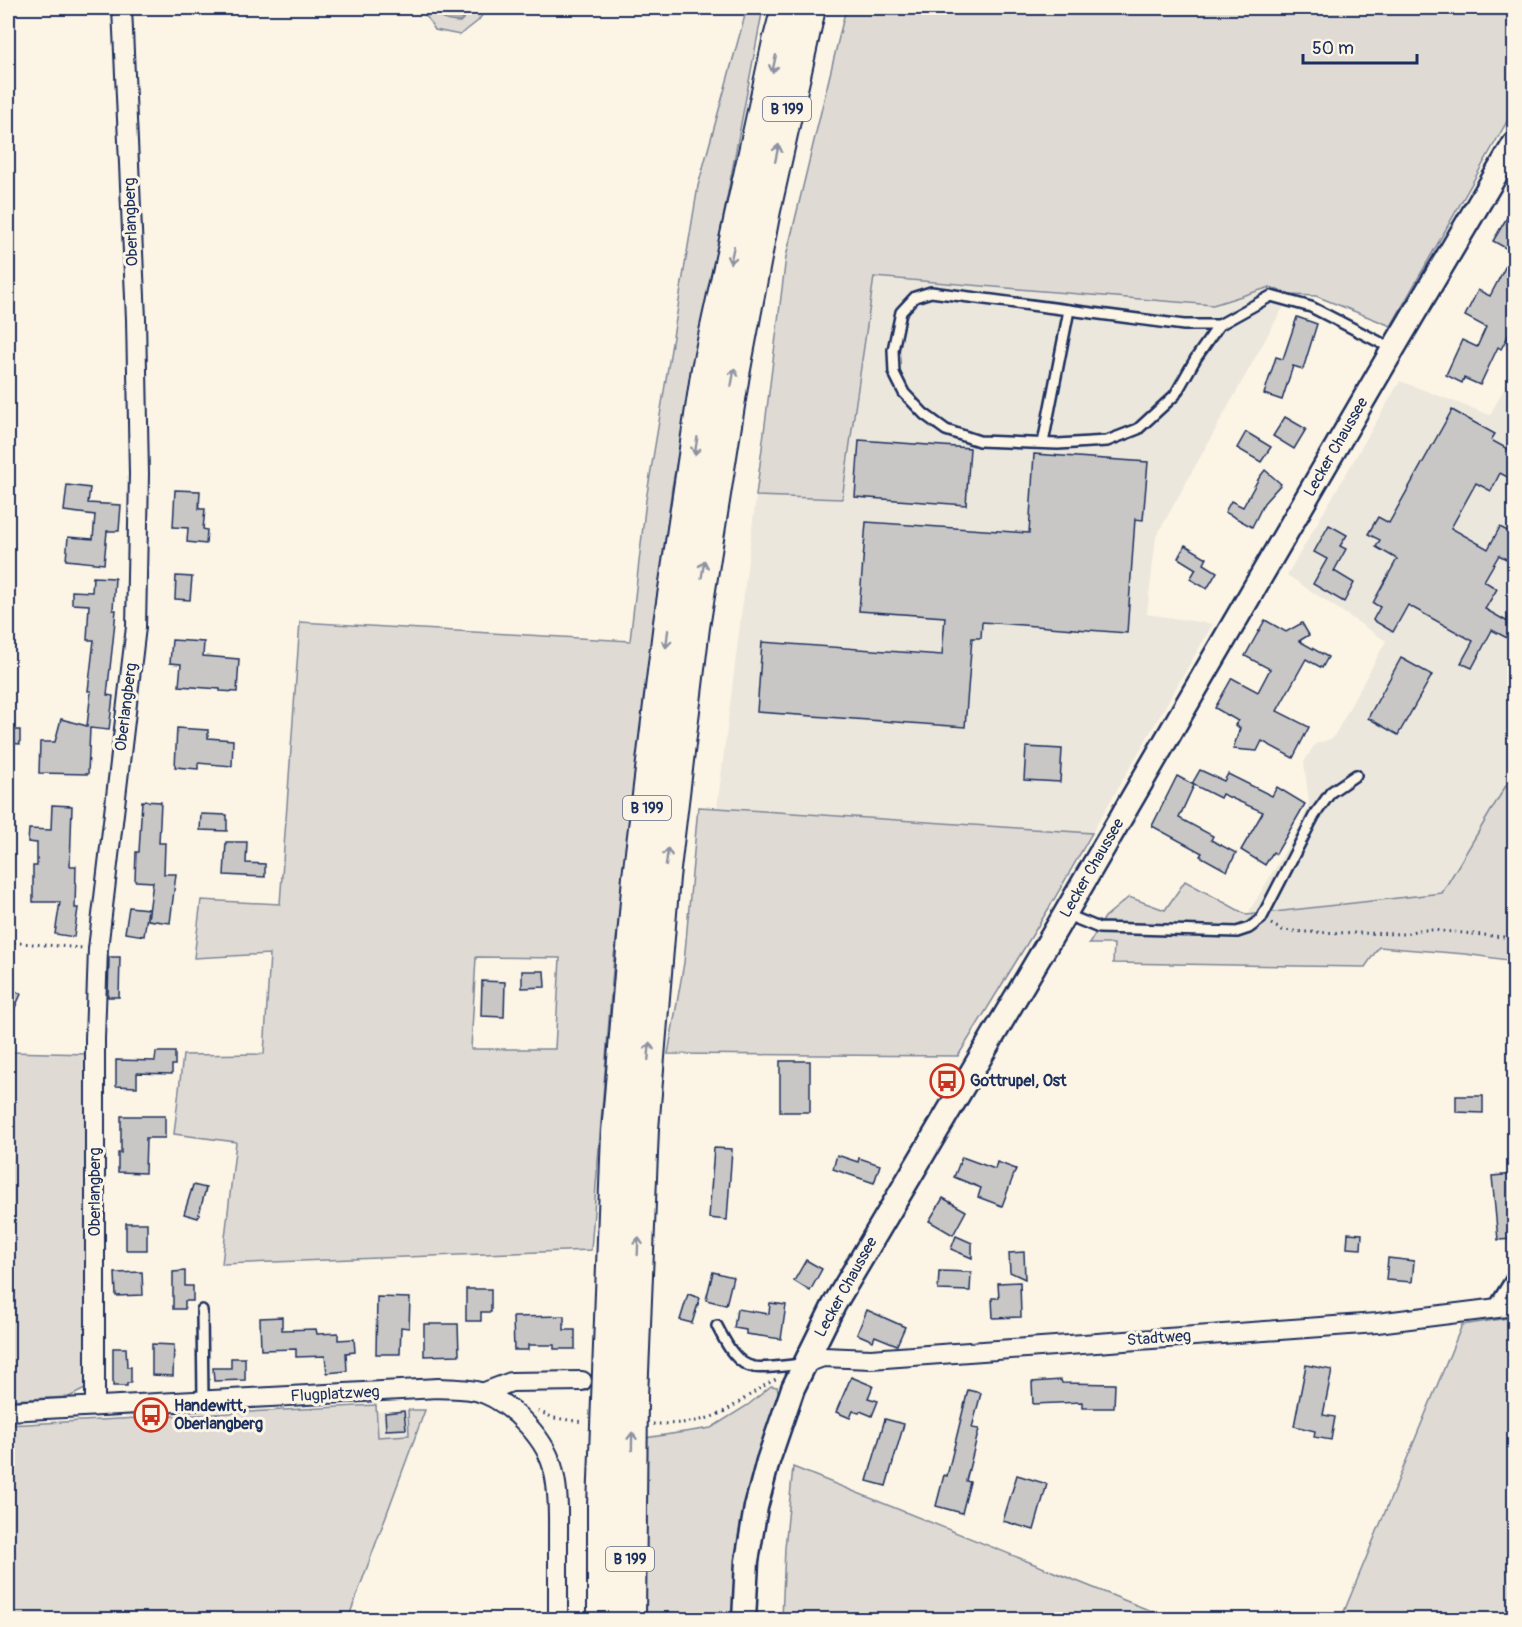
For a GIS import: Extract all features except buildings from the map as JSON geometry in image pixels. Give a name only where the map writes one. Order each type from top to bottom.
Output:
[{"type":"highway","name":"B 199","points":[[603,1620],[603,1506],[617,1134],[638,877],[669,623],[707,369],[787,8]]},
{"type":"highway","name":"B 199","points":[[630,1620],[632,1397],[643,1129],[664,877],[694,627],[734,374],[765,210],[810,8]]},
{"type":"street","name":"Oberlangberg","points":[[95,1407],[95,1039],[98,949],[136,627],[139,462],[136,319],[122,8]]},
{"type":"street","name":"Lecker Chaussee","points":[[744,1620],[747,1561],[756,1507],[768,1461],[804,1364],[834,1305],[1515,144]]},
{"type":"street","name":"Stadtweg","points":[[804,1364],[823,1357],[871,1359],[1377,1323],[1515,1306]]},
{"type":"street","name":"Flugplatzweg","points":[[482,1393],[511,1382],[582,1381]]},
{"type":"street","name":"Flugplatzweg","points":[[8,1411],[438,1388],[482,1393],[507,1407],[527,1424],[544,1449],[554,1471],[558,1498],[558,1620]]},
{"type":"lane","points":[[1219,325],[1184,325],[931,292],[915,297],[901,312],[893,350],[894,373],[904,393],[924,414],[946,430],[979,441],[1043,443],[1107,441],[1138,429],[1175,395],[1196,358],[1219,325],[1271,296],[1311,307],[1393,349]]},
{"type":"lane","points":[[1043,443],[1069,310]]},
{"type":"lane","points":[[1065,914],[1099,928],[1237,932],[1249,928],[1262,920],[1314,816],[1330,792],[1356,775]]},
{"type":"lane","points":[[1493,1308],[1515,1274]]},
{"type":"lane","points":[[202,1310],[204,1401]]},
{"type":"lane","points":[[717,1326],[733,1353],[745,1364],[754,1368],[804,1364]]},
{"type":"path","points":[[1262,920],[1282,930],[1405,934],[1418,930],[1433,930],[1515,938]]},
{"type":"path","points":[[8,942],[98,949]]},
{"type":"path","points":[[651,1424],[678,1424],[722,1413],[761,1387],[804,1364]]},
{"type":"path","points":[[534,1410],[554,1418],[584,1422]]},
{"type":"shaded area","points":[[423,8],[438,8],[440,16],[474,8],[487,8],[478,21],[460,35],[435,30]]},
{"type":"shaded area","points":[[438,8],[474,8],[460,22],[445,20]]},
{"type":"shaded area","points":[[747,8],[763,8],[672,487],[614,956],[591,1250],[222,1264],[236,1142],[174,1134],[183,1055],[264,1054],[270,954],[194,958],[201,900],[280,904],[300,622],[630,641],[646,500],[698,186]],"holes":[[[476,957],[560,958],[555,1049],[471,1049]]]},
{"type":"shaded area","points":[[846,8],[1514,8],[1514,109],[1391,326],[1316,296],[1290,295],[1270,287],[1213,305],[874,277],[842,499],[756,496],[786,257]]},
{"type":"shaded area","points":[[874,277],[1213,305],[1270,287],[1290,295],[1156,537],[1147,614],[1213,624],[1092,833],[717,808],[756,496],[842,498]]},
{"type":"shaded area","points":[[1514,370],[1514,772],[1442,893],[1247,915],[1299,828],[1309,803],[1304,762],[1315,744],[1333,738],[1386,641],[1287,575],[1400,381],[1490,415]]},
{"type":"shaded area","points":[[1514,772],[1514,961],[1465,954],[1379,947],[1365,967],[1113,963],[1114,944],[1089,944],[1105,917],[1129,897],[1165,910],[1185,881],[1247,915],[1442,893]]},
{"type":"shaded area","points":[[698,807],[1092,833],[958,1056],[668,1054],[684,963]]},
{"type":"shaded area","points":[[8,1052],[88,1054],[87,1388],[69,1397],[8,1400]]},
{"type":"shaded area","points":[[1514,1317],[1514,1619],[1341,1619],[1462,1325]]},
{"type":"shaded area","points":[[771,1386],[777,1387],[779,1394],[748,1491],[734,1619],[644,1620],[645,1438],[711,1428],[748,1405]]},
{"type":"shaded area","points":[[376,1405],[378,1437],[409,1435],[408,1410],[425,1410],[348,1619],[8,1619],[8,1425]]},
{"type":"shaded area","points":[[408,1410],[410,1436],[377,1437],[376,1412]]},
{"type":"shaded area","points":[[793,1467],[1171,1619],[782,1619],[785,1548]]},
{"type":"place","name":"Gottrupel, Ost","points":[[947,1081]]},
{"type":"place","name":"Handewitt, Oberlangberg","points":[[151,1415]]}]
